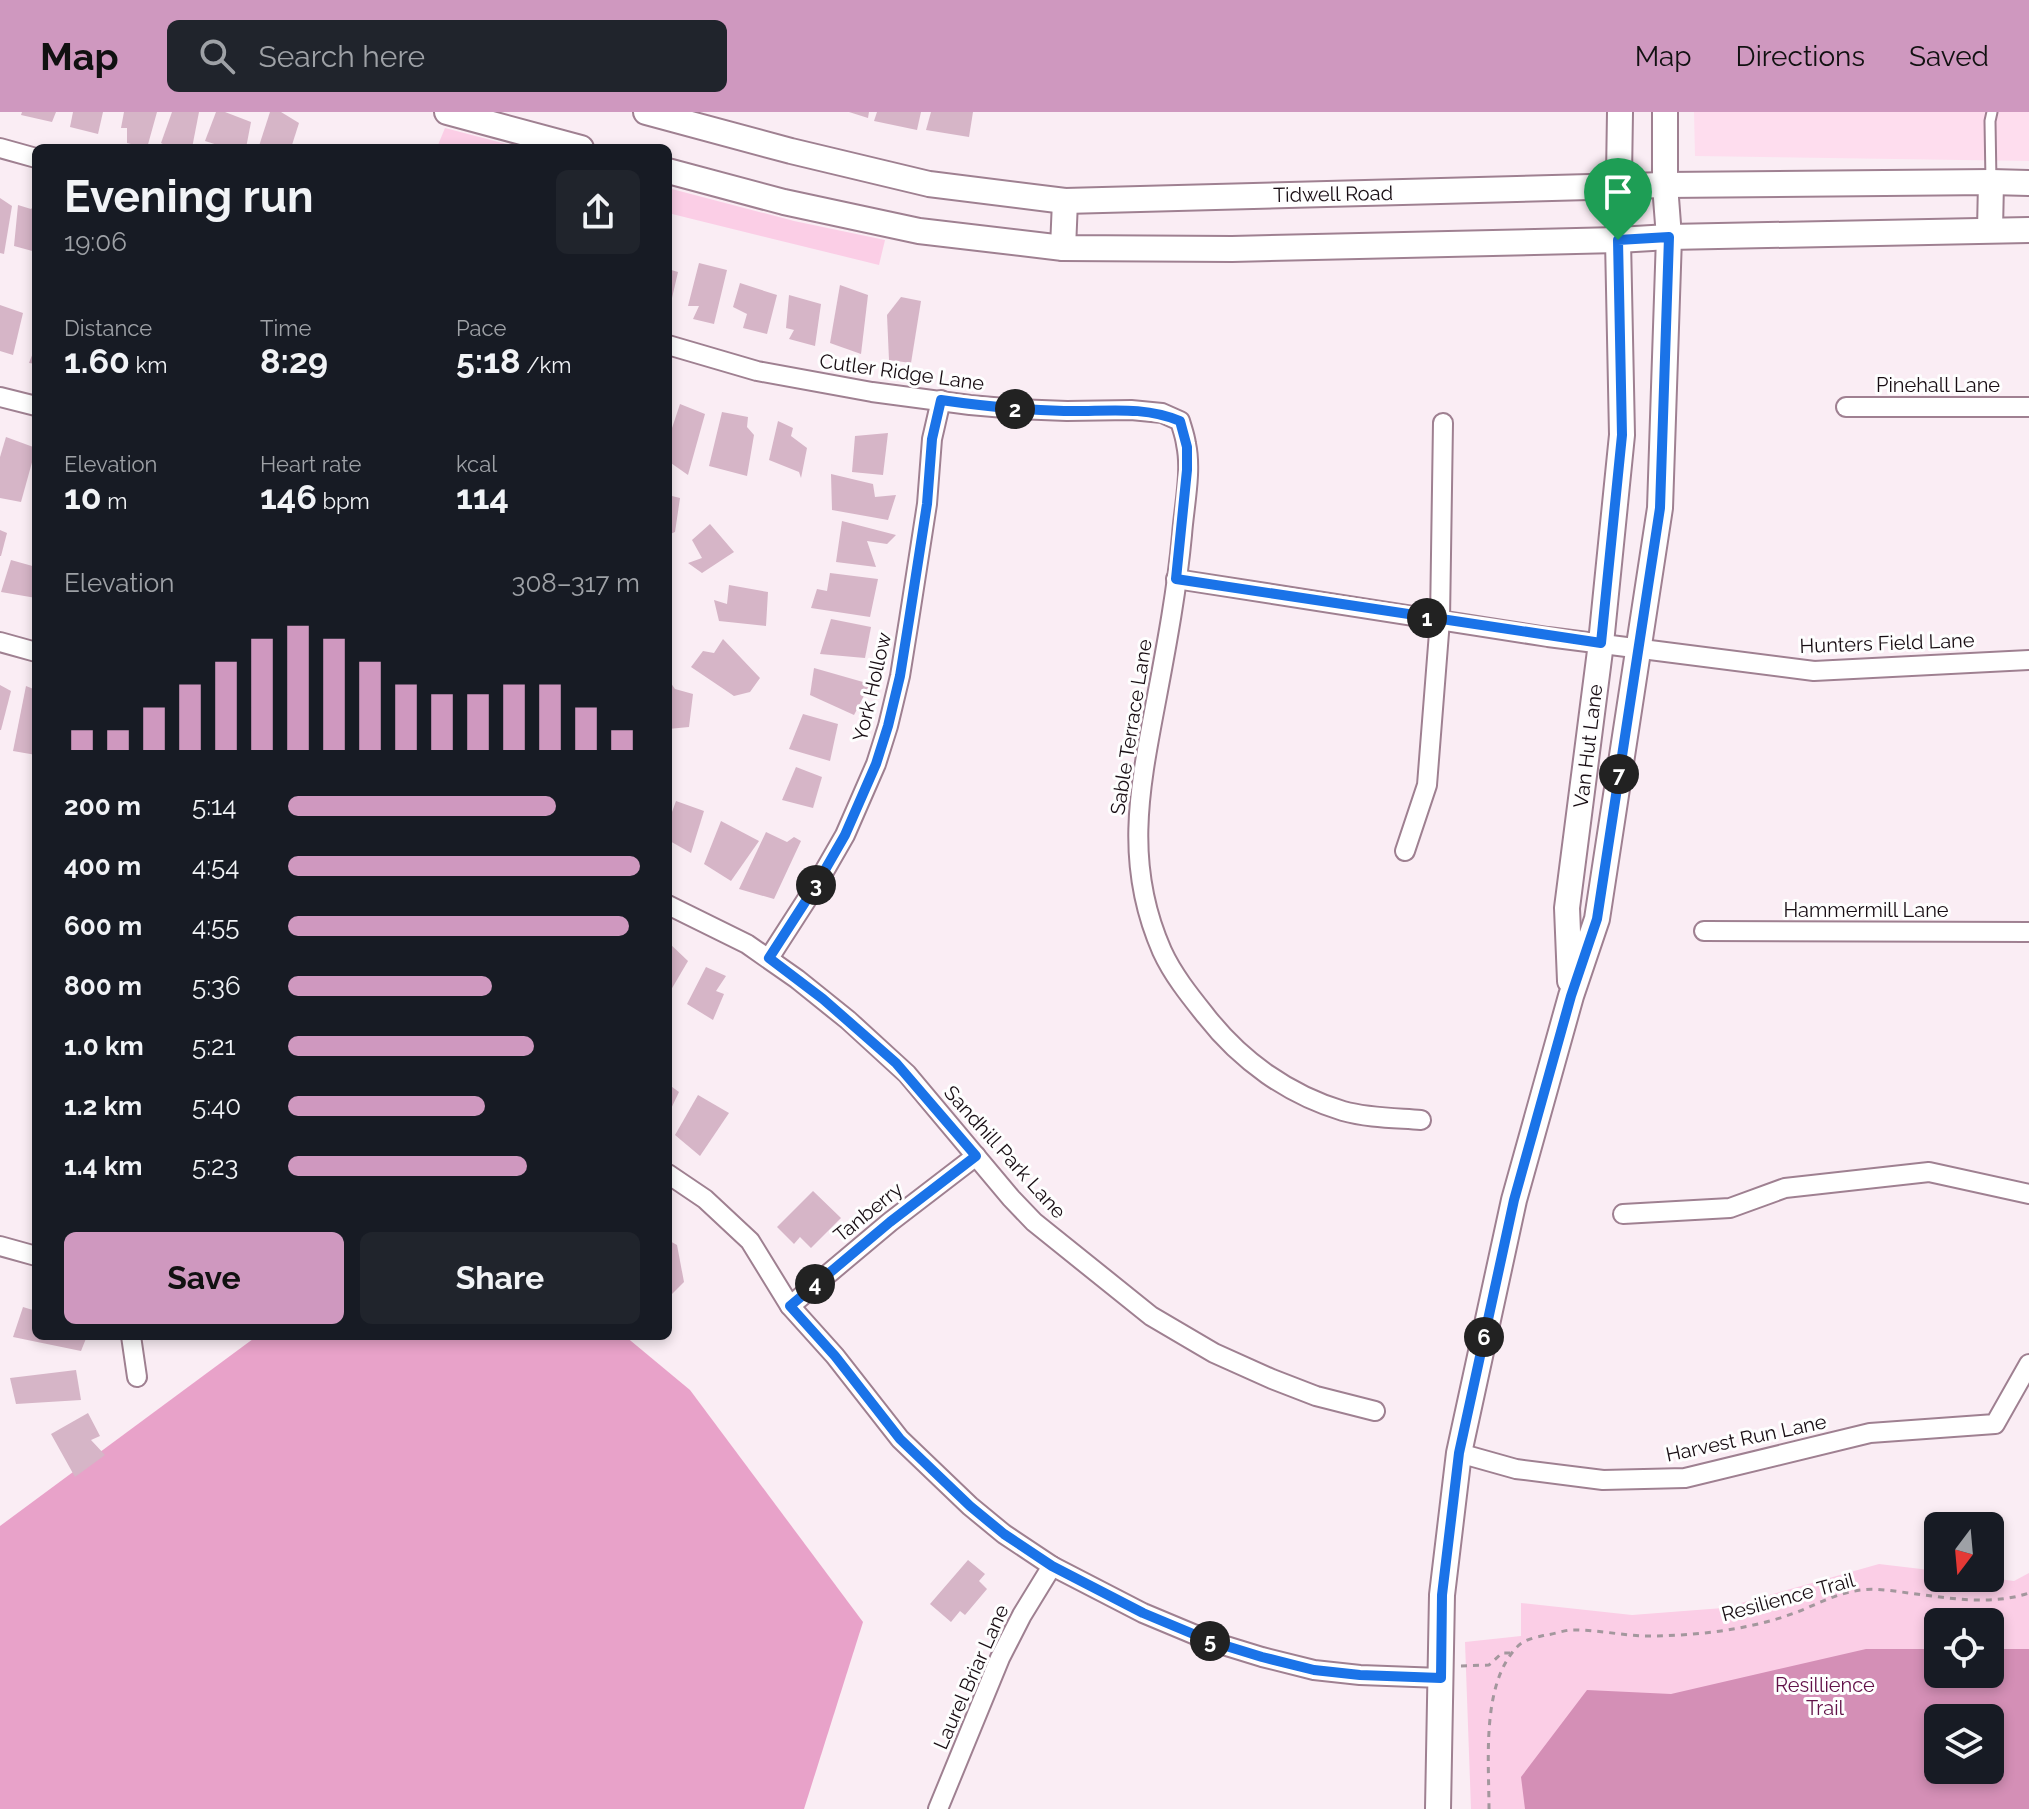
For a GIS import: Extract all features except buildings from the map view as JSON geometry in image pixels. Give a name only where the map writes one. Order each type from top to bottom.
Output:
[{"type":"main road","name":"Tidwell Road","points":[[646,112],[929,184],[1065,201],[1665,185],[2029,183]]},
{"type":"main road","name":"Van Hut Lane","points":[[1571,996],[1567,908],[1601,643],[1622,435],[1618,240],[1620,112]]},
{"type":"main road","name":"Van Hut Lane","points":[[1438,1809],[1442,1595],[1459,1453],[1514,1200],[1571,996],[1597,919],[1660,508],[1669,237],[1665,112]]},
{"type":"main road","points":[[453,113],[566,144]]},
{"type":"main road","points":[[672,172],[784,202],[919,231],[1063,248],[1232,249],[2029,230]]},
{"type":"main road","points":[[1990,230],[1991,182]]},
{"type":"main road","points":[[1063,248],[1065,201]]},
{"type":"street","points":[[0,148],[32,157]]},
{"type":"street","name":"Cutler Ridge Lane","points":[[672,346],[765,373],[872,392],[970,405],[1043,410],[1131,410],[1162,413],[1180,421]]},
{"type":"street","points":[[0,397],[32,405]]},
{"type":"street","name":"York Hollow","points":[[769,958],[845,835],[876,764],[888,726],[900,676],[927,504],[932,439],[941,400]]},
{"type":"street","name":"Pinehall Lane","points":[[1846,407],[2029,407]]},
{"type":"street","name":"Sable Terrace Lane","points":[[1180,421],[1187,447],[1187,470],[1176,579],[1143,770],[1137,828],[1142,886],[1154,931],[1163,954],[1187,993],[1234,1049],[1254,1065],[1294,1091],[1345,1111],[1375,1117],[1421,1120]]},
{"type":"street","points":[[1405,851],[1427,785],[1440,620],[1443,423]]},
{"type":"street","name":"Hunters Field Lane","points":[[1176,579],[1440,620],[1814,671],[2029,660]]},
{"type":"street","points":[[0,642],[32,651]]},
{"type":"street","name":"Sandhill Park Lane","points":[[672,907],[747,944],[823,999],[896,1063],[1034,1222],[1151,1316],[1200,1345],[1258,1373],[1316,1396],[1375,1411]]},
{"type":"street","name":"Hammermill Lane","points":[[1704,931],[2029,932]]},
{"type":"street","name":"Tanberry","points":[[790,1306],[890,1222],[976,1156]]},
{"type":"street","points":[[1623,1214],[1730,1208],[1785,1188],[1929,1172],[2029,1194]]},
{"type":"street","points":[[672,1177],[705,1199],[750,1241],[790,1306],[835,1356],[900,1439],[970,1506],[1004,1534],[1052,1566],[1143,1613],[1210,1641],[1262,1657],[1314,1670],[1360,1675],[1441,1672]]},
{"type":"street","points":[[0,1246],[32,1255]]},
{"type":"street","points":[[132,1340],[137,1377]]},
{"type":"street","name":"Harvest Run Lane","points":[[1459,1453],[1516,1469],[1603,1480],[1685,1478],[1870,1433],[1995,1424],[2029,1364]]},
{"type":"street","name":"Laurel Briar Lane","points":[[938,1809],[1000,1658],[1052,1566]]},
{"type":"lane","points":[[1991,182],[1992,112]]},
{"type":"path","name":"Resilience Trail","points":[[1441,1672],[1489,1665],[1502,1653],[1512,1653],[1520,1643],[1570,1630],[1651,1636],[1744,1627],[1860,1590],[1982,1601],[2029,1593]]},
{"type":"path","points":[[1489,1809],[1490,1725],[1498,1676],[1512,1653]]},
{"type":"shaded area","points":[[1694,112],[2029,112],[2029,161],[1695,156]]},
{"type":"shaded area","points":[[252,1340],[630,1340],[690,1390],[863,1622],[804,1809],[0,1809],[0,1526]]},
{"type":"shaded area","points":[[1866,1649],[1924,1649],[1924,1688],[2004,1688],[2004,1649],[2029,1649],[2029,1809],[1525,1809],[1521,1777],[1587,1690],[1671,1694]]},
{"type":"green space","points":[[445,128],[506,144],[438,144]]},
{"type":"green space","points":[[672,189],[794,221],[885,240],[879,265],[672,214]]},
{"type":"green space","name":"Resillience Trail","points":[[1879,1564],[1924,1569],[1924,1592],[2004,1592],[2004,1580],[2014,1581],[2029,1573],[2029,1809],[1471,1809],[1465,1642],[1521,1636],[1521,1603],[1632,1615],[1723,1608]]},
{"type":"route","points":[[1669,237],[1660,508],[1597,919],[1571,996],[1514,1200],[1459,1453],[1442,1595],[1441,1678],[1314,1670],[1210,1641],[1143,1613],[1052,1566],[1004,1534],[900,1439],[835,1356],[790,1306],[890,1222],[976,1156],[896,1063],[823,999],[769,958],[845,835],[876,764],[888,726],[900,676],[927,504],[932,439],[941,400],[1043,410],[1131,410],[1162,413],[1180,421],[1187,447],[1187,470],[1176,579],[1601,643],[1622,435],[1618,240],[1669,237]]}]
